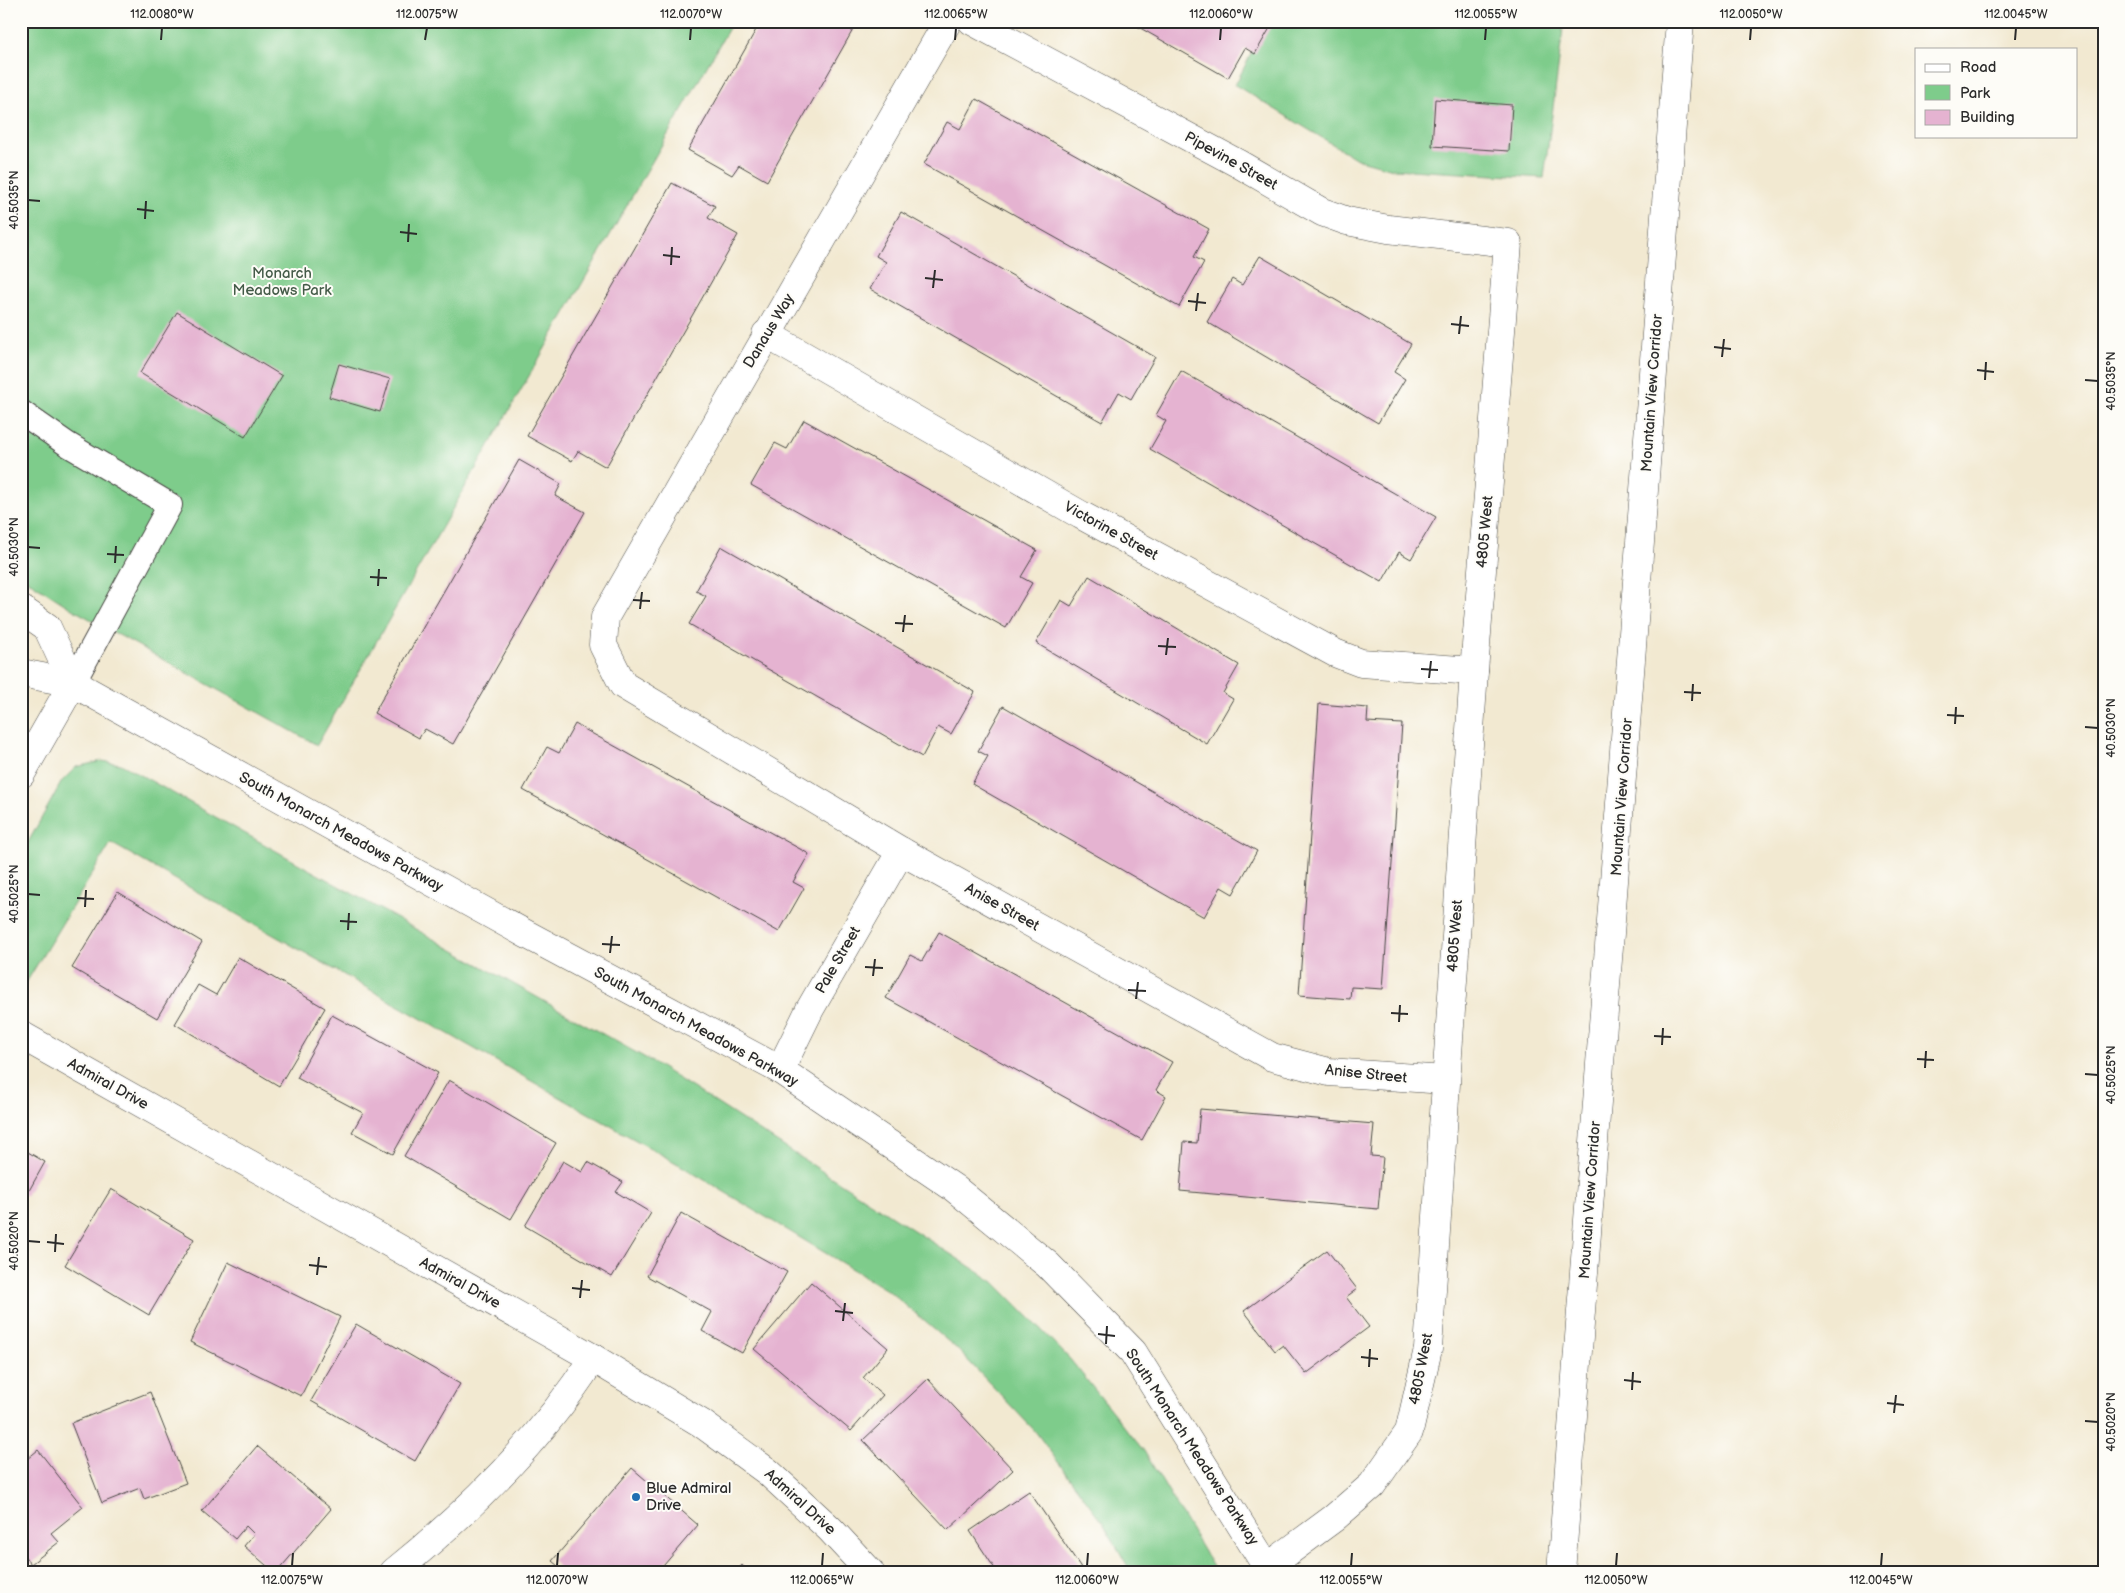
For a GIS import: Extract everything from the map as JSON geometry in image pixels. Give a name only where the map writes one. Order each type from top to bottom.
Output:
[{"type":"main road","name":"Danaus Way","points":[[603,645],[605,617],[766,334],[948,21]]},
{"type":"main road","name":"Pipevine Street","points":[[972,21],[1239,164],[1322,212],[1347,221],[1388,228],[1508,242]]},
{"type":"main road","name":"Mountain View Corridor","points":[[1561,1572],[1680,21]]},
{"type":"main road","name":"4805 West","points":[[1270,1569],[1372,1485],[1409,1432],[1428,1349],[1474,671],[1508,242]]},
{"type":"main road","name":"Victorine Street","points":[[766,334],[1082,515],[1335,653],[1361,663],[1474,671]]},
{"type":"main road","points":[[21,609],[47,628],[73,682],[21,774]]},
{"type":"main road","name":"Anise Street","points":[[603,645],[623,685],[901,851],[1272,1057],[1329,1072],[1445,1080]]},
{"type":"main road","name":"South Monarch Meadows Parkway","points":[[21,673],[73,682],[526,934],[780,1070],[954,1188],[1055,1272],[1133,1352],[1270,1569]]},
{"type":"main road","name":"Pale Street","points":[[780,1070],[810,1009],[901,851]]},
{"type":"main road","name":"Admiral Drive","points":[[21,1035],[594,1358],[701,1423],[768,1472],[830,1529],[870,1572]]},
{"type":"main road","points":[[394,1572],[469,1506],[529,1446],[565,1402],[594,1358]]},
{"type":"lane","points":[[21,412],[67,444],[170,505],[73,682]]},
{"type":"green space","name":"Monarch Meadows Park","points":[[21,21],[733,21],[317,745],[72,609],[21,576]]},
{"type":"green space","points":[[1268,21],[1564,21],[1544,178],[1393,169],[1357,159],[1235,85]]},
{"type":"green space","points":[[102,761],[121,764],[651,1061],[994,1282],[1069,1358],[1144,1451],[1216,1572],[1131,1572],[1103,1523],[1035,1431],[956,1348],[890,1292],[678,1164],[111,843],[21,991],[21,855],[62,781],[76,767]]},
{"type":"building","points":[[761,21],[858,21],[767,181],[739,165],[732,175],[688,150]]},
{"type":"building","points":[[1128,21],[1274,21],[1255,54],[1245,48],[1228,78]]},
{"type":"building","points":[[976,99],[1209,229],[1194,257],[1204,262],[1179,307],[924,164],[947,122],[960,129]]},
{"type":"building","points":[[1435,99],[1512,105],[1509,151],[1432,146]]},
{"type":"building","points":[[672,183],[715,206],[708,218],[738,235],[606,467],[578,451],[572,461],[527,436]]},
{"type":"building","points":[[901,212],[1155,357],[1131,399],[1119,392],[1102,422],[870,289],[886,262],[876,256]]},
{"type":"building","points":[[1260,256],[1411,344],[1394,372],[1405,379],[1378,423],[1207,322],[1232,279],[1242,285]]},
{"type":"building","points":[[177,312],[282,376],[245,437],[140,373]]},
{"type":"building","points":[[339,364],[390,379],[380,412],[329,397]]},
{"type":"building","points":[[1181,371],[1436,517],[1411,559],[1399,552],[1382,582],[1150,449],[1166,421],[1156,415]]},
{"type":"building","points":[[804,420],[1037,550],[1021,577],[1032,583],[1006,628],[751,485],[775,443],[787,449]]},
{"type":"building","points":[[519,460],[561,484],[555,496],[585,512],[453,744],[425,729],[419,738],[374,713]]},
{"type":"building","points":[[721,546],[975,692],[951,734],[938,727],[922,757],[689,624],[706,596],[696,591]]},
{"type":"building","points":[[1089,576],[1239,665],[1223,693],[1233,699],[1207,744],[1036,643],[1061,600],[1071,606]]},
{"type":"building","points":[[1319,704],[1368,708],[1367,722],[1402,724],[1383,989],[1351,987],[1350,999],[1299,995]]},
{"type":"building","points":[[1003,706],[1257,851],[1233,894],[1221,887],[1204,917],[972,784],[988,756],[978,751]]},
{"type":"building","points":[[575,724],[809,854],[793,882],[804,888],[779,932],[523,790],[547,747],[559,753]]},
{"type":"building","points":[[118,892],[202,942],[157,1018],[72,968]]},
{"type":"building","points":[[939,932],[1172,1062],[1156,1090],[1166,1096],[1142,1140],[886,998],[910,955],[922,961]]},
{"type":"building","points":[[238,957],[325,1008],[279,1086],[175,1024],[198,985],[216,995]]},
{"type":"building","points":[[332,1015],[438,1073],[393,1154],[352,1132],[363,1113],[297,1078]]},
{"type":"building","points":[[449,1080],[556,1143],[511,1219],[404,1156]]},
{"type":"building","points":[[1200,1109],[1374,1124],[1371,1156],[1383,1157],[1378,1209],[1180,1191],[1184,1142],[1197,1143]]},
{"type":"building","points":[[21,1148],[45,1162],[26,1196],[21,1193]]},
{"type":"building","points":[[563,1161],[582,1172],[588,1162],[623,1182],[616,1192],[651,1213],[612,1277],[525,1226]]},
{"type":"building","points":[[111,1189],[194,1239],[149,1315],[65,1265]]},
{"type":"building","points":[[681,1213],[787,1272],[742,1353],[702,1331],[712,1312],[647,1276]]},
{"type":"building","points":[[1327,1250],[1357,1289],[1346,1297],[1369,1327],[1306,1374],[1283,1345],[1275,1351],[1244,1311]]},
{"type":"building","points":[[228,1262],[340,1317],[301,1396],[190,1342]]},
{"type":"building","points":[[811,1282],[888,1348],[863,1378],[883,1395],[851,1431],[754,1349]]},
{"type":"building","points":[[356,1324],[460,1384],[415,1461],[311,1401]]},
{"type":"building","points":[[928,1379],[1013,1470],[948,1530],[863,1440]]},
{"type":"building","points":[[150,1392],[186,1483],[144,1499],[140,1488],[102,1503],[71,1423]]},
{"type":"building","points":[[257,1446],[331,1509],[277,1572],[274,1572],[244,1546],[254,1534],[246,1526],[235,1539],[202,1511]]},
{"type":"building","points":[[38,1450],[83,1507],[51,1533],[59,1542],[31,1564],[21,1552],[21,1464]]},
{"type":"building","name":"Blue Admiral Drive","points":[[632,1468],[698,1525],[658,1572],[565,1572],[552,1561]]},
{"type":"building","points":[[1029,1491],[1084,1572],[997,1572],[970,1531]]},
{"type":"building","points":[[742,1565],[749,1572],[735,1572]]},
{"type":"place","name":"Blue Admiral Drive","points":[[636,1497]]}]
